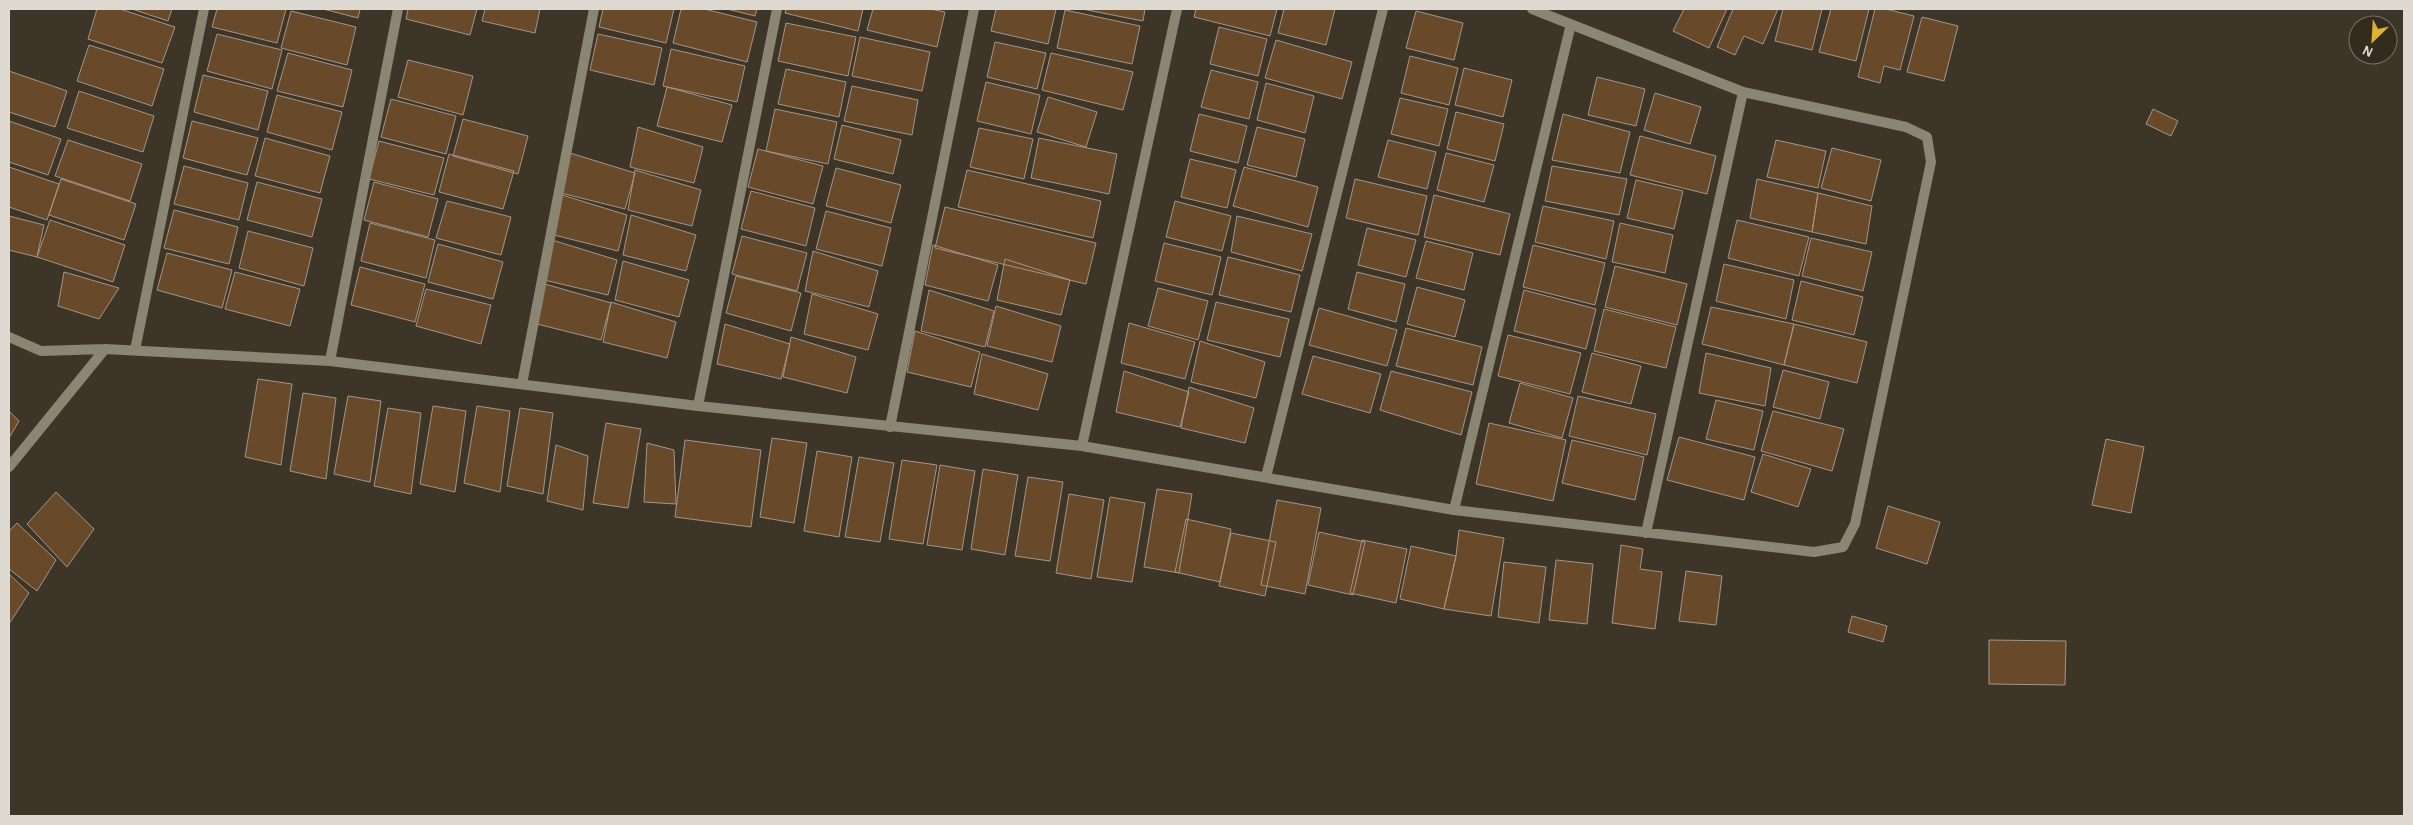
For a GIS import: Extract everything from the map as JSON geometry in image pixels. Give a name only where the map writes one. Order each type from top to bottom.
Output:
[{"type":"street","points":[[135,350],[204,9]]},
{"type":"street","points":[[330,361],[398,9]]},
{"type":"street","points":[[522,384],[594,9]]},
{"type":"street","points":[[698,406],[777,9]]},
{"type":"street","points":[[890,427],[974,9]]},
{"type":"street","points":[[1082,446],[1178,9]]},
{"type":"street","points":[[1266,477],[1384,9]]},
{"type":"street","points":[[9,338],[41,352],[105,349],[330,361],[698,406],[1082,446],[1454,510],[1814,552],[1843,546],[1856,524],[1931,162],[1927,137],[1906,127],[1743,92],[1532,9]]},
{"type":"street","points":[[1454,510],[1571,24]]},
{"type":"street","points":[[1646,533],[1743,92]]},
{"type":"street","points":[[9,467],[105,349]]},
{"type":"building","points":[[97,9],[120,9],[175,27],[162,63],[88,39]]},
{"type":"building","points":[[132,9],[172,9],[168,21]]},
{"type":"building","points":[[217,9],[286,9],[277,43],[212,27]]},
{"type":"building","points":[[323,9],[360,9],[358,18]]},
{"type":"building","points":[[408,9],[477,9],[470,35],[406,19]]},
{"type":"building","points":[[485,9],[540,9],[535,33],[482,21]]},
{"type":"building","points":[[603,9],[674,9],[666,43],[599,27]]},
{"type":"building","points":[[681,9],[704,9],[757,22],[747,62],[673,43]]},
{"type":"building","points":[[727,9],[757,9],[755,16]]},
{"type":"building","points":[[786,9],[863,9],[858,31],[785,13]]},
{"type":"building","points":[[873,9],[930,9],[945,12],[937,47],[867,30]]},
{"type":"building","points":[[996,9],[1056,9],[1048,44],[991,31]]},
{"type":"building","points":[[1082,9],[1145,9],[1143,21]]},
{"type":"building","points":[[1196,9],[1277,9],[1270,36],[1194,17]]},
{"type":"building","points":[[1284,9],[1335,9],[1326,45],[1278,33]]},
{"type":"building","points":[[1684,9],[1727,9],[1709,48],[1673,31]]},
{"type":"building","points":[[1733,9],[1778,9],[1763,44],[1744,36],[1735,55],[1717,47]]},
{"type":"building","points":[[1783,9],[1822,9],[1812,50],[1775,41]]},
{"type":"building","points":[[1831,9],[1869,9],[1856,61],[1819,52]]},
{"type":"building","points":[[1875,9],[1886,9],[1914,16],[1900,70],[1884,66],[1880,83],[1858,77]]},
{"type":"building","points":[[1065,10],[1140,26],[1132,64],[1057,48]]},
{"type":"building","points":[[291,11],[356,27],[347,65],[281,48]]},
{"type":"building","points":[[1416,11],[1463,23],[1454,60],[1406,48]]},
{"type":"building","points":[[1922,17],[1958,26],[1944,81],[1907,72]]},
{"type":"building","points":[[786,23],[856,37],[848,76],[778,61]]},
{"type":"building","points":[[1219,27],[1267,39],[1258,76],[1210,64]]},
{"type":"building","points":[[217,34],[282,50],[272,89],[207,71]]},
{"type":"building","points":[[598,34],[662,48],[654,85],[590,70]]},
{"type":"building","points":[[860,37],[930,52],[922,91],[852,76]]},
{"type":"building","points":[[1276,40],[1352,62],[1342,99],[1265,78]]},
{"type":"building","points":[[995,42],[1046,53],[1037,89],[987,77]]},
{"type":"building","points":[[89,45],[164,69],[152,106],[77,81]]},
{"type":"building","points":[[671,49],[745,66],[737,102],[663,86]]},
{"type":"building","points":[[288,53],[352,70],[343,107],[277,91]]},
{"type":"building","points":[[1051,53],[1133,72],[1123,110],[1042,90]]},
{"type":"building","points":[[1410,56],[1458,68],[1449,105],[1401,93]]},
{"type":"building","points":[[408,60],[473,76],[463,115],[398,97]]},
{"type":"building","points":[[1464,68],[1512,80],[1503,117],[1455,105]]},
{"type":"building","points":[[786,69],[846,82],[839,117],[778,104]]},
{"type":"building","points":[[1211,70],[1258,82],[1249,119],[1201,107]]},
{"type":"building","points":[[9,71],[67,91],[55,127],[9,112]]},
{"type":"building","points":[[203,75],[268,91],[258,130],[194,112]]},
{"type":"building","points":[[1597,77],[1645,89],[1636,126],[1588,115]]},
{"type":"building","points":[[986,82],[1040,95],[1031,134],[977,121]]},
{"type":"building","points":[[1266,83],[1314,96],[1305,133],[1257,120]]},
{"type":"building","points":[[852,86],[918,100],[912,135],[844,121]]},
{"type":"building","points":[[667,87],[732,105],[722,142],[657,126]]},
{"type":"building","points":[[79,91],[154,116],[143,152],[67,128]]},
{"type":"building","points":[[1655,93],[1701,107],[1690,144],[1644,130]]},
{"type":"building","points":[[277,95],[342,112],[332,150],[267,132]]},
{"type":"building","points":[[1048,97],[1097,112],[1086,147],[1037,132]]},
{"type":"building","points":[[1400,98],[1448,109],[1439,146],[1391,134]]},
{"type":"building","points":[[391,99],[456,116],[446,154],[381,137]]},
{"type":"building","points":[[775,109],[837,122],[828,164],[766,151]]},
{"type":"building","points":[[2153,109],[2178,121],[2171,136],[2146,124]]},
{"type":"building","points":[[1456,112],[1504,124],[1495,161],[1447,149]]},
{"type":"building","points":[[1199,114],[1247,126],[1238,163],[1190,151]]},
{"type":"building","points":[[1563,114],[1630,132],[1620,173],[1552,160]]},
{"type":"building","points":[[463,119],[528,136],[518,174],[453,156]]},
{"type":"building","points":[[9,121],[61,139],[48,175],[9,162]]},
{"type":"building","points":[[192,121],[258,138],[247,175],[183,158]]},
{"type":"building","points":[[842,125],[901,140],[893,174],[834,159]]},
{"type":"building","points":[[638,127],[703,147],[694,183],[630,167]]},
{"type":"building","points":[[1257,127],[1305,139],[1296,177],[1247,165]]},
{"type":"building","points":[[979,128],[1033,139],[1024,179],[970,167]]},
{"type":"building","points":[[1640,136],[1716,156],[1707,194],[1630,175]]},
{"type":"building","points":[[265,138],[330,156],[320,193],[255,176]]},
{"type":"building","points":[[1039,138],[1117,154],[1109,194],[1031,178]]},
{"type":"building","points":[[68,140],[142,164],[130,201],[55,176]]},
{"type":"building","points":[[1388,140],[1436,152],[1427,189],[1378,177]]},
{"type":"building","points":[[1776,140],[1826,151],[1818,188],[1767,177]]},
{"type":"building","points":[[379,141],[444,158],[434,195],[369,179]]},
{"type":"building","points":[[1832,148],[1881,160],[1871,201],[1821,188]]},
{"type":"building","points":[[758,149],[823,166],[813,204],[748,187]]},
{"type":"building","points":[[570,153],[635,173],[625,209],[561,193]]},
{"type":"building","points":[[1446,153],[1494,165],[1484,202],[1437,190]]},
{"type":"building","points":[[449,154],[514,171],[503,209],[439,192]]},
{"type":"building","points":[[1190,159],[1236,170],[1227,208],[1181,197]]},
{"type":"building","points":[[184,166],[248,183],[239,220],[174,204]]},
{"type":"building","points":[[1552,166],[1627,179],[1619,215],[1545,201]]},
{"type":"building","points":[[9,167],[59,184],[47,220],[9,207]]},
{"type":"building","points":[[1244,167],[1318,187],[1308,227],[1233,206]]},
{"type":"building","points":[[836,168],[901,185],[891,223],[826,206]]},
{"type":"building","points":[[635,170],[701,190],[692,226],[628,210]]},
{"type":"building","points":[[967,170],[1101,201],[1093,238],[958,207]]},
{"type":"building","points":[[61,179],[136,204],[124,240],[49,215]]},
{"type":"building","points":[[1355,179],[1427,196],[1418,235],[1346,218]]},
{"type":"building","points":[[1757,179],[1818,193],[1812,232],[1750,218]]},
{"type":"building","points":[[1636,180],[1683,191],[1674,229],[1627,218]]},
{"type":"building","points":[[257,182],[322,199],[312,237],[247,220]]},
{"type":"building","points":[[374,182],[438,199],[428,237],[364,220]]},
{"type":"building","points":[[751,191],[815,208],[806,246],[741,229]]},
{"type":"building","points":[[1818,193],[1872,206],[1866,244],[1812,232]]},
{"type":"building","points":[[562,195],[627,215],[618,251],[554,235]]},
{"type":"building","points":[[1434,195],[1510,214],[1500,255],[1424,237]]},
{"type":"building","points":[[447,201],[511,217],[501,255],[436,238]]},
{"type":"building","points":[[1175,201],[1231,216],[1222,251],[1166,237]]},
{"type":"building","points":[[1543,206],[1614,221],[1606,259],[1535,242]]},
{"type":"building","points":[[945,207],[1096,243],[1086,284],[935,248]]},
{"type":"building","points":[[174,210],[238,227],[229,264],[164,248]]},
{"type":"building","points":[[826,211],[891,228],[882,266],[816,249]]},
{"type":"building","points":[[631,215],[696,235],[686,271],[623,255]]},
{"type":"building","points":[[9,216],[44,225],[37,257],[9,250]]},
{"type":"building","points":[[1237,216],[1312,234],[1302,271],[1231,252]]},
{"type":"building","points":[[50,220],[125,245],[113,282],[37,257]]},
{"type":"building","points":[[1737,220],[1809,237],[1799,276],[1728,258]]},
{"type":"building","points":[[370,223],[435,240],[426,278],[361,261]]},
{"type":"building","points":[[1620,223],[1673,235],[1665,273],[1612,262]]},
{"type":"building","points":[[1367,228],[1416,240],[1406,277],[1358,265]]},
{"type":"building","points":[[248,231],[313,248],[304,286],[239,268]]},
{"type":"building","points":[[742,236],[807,253],[797,291],[732,274]]},
{"type":"building","points":[[1811,238],[1872,252],[1863,291],[1802,276]]},
{"type":"building","points":[[552,240],[617,260],[608,295],[544,280]]},
{"type":"building","points":[[1426,241],[1473,253],[1464,290],[1416,278]]},
{"type":"building","points":[[1164,243],[1221,257],[1212,295],[1155,281]]},
{"type":"building","points":[[438,244],[503,262],[493,299],[428,282]]},
{"type":"building","points":[[933,245],[998,265],[988,301],[925,285]]},
{"type":"building","points":[[1533,245],[1605,263],[1595,305],[1523,287]]},
{"type":"building","points":[[813,251],[878,271],[869,307],[805,291]]},
{"type":"building","points":[[167,253],[232,270],[222,308],[157,290]]},
{"type":"building","points":[[1228,257],[1300,275],[1291,312],[1219,295]]},
{"type":"building","points":[[1005,259],[1070,280],[1061,315],[997,300]]},
{"type":"building","points":[[623,261],[689,280],[679,317],[615,300]]},
{"type":"building","points":[[1724,264],[1794,280],[1786,319],[1716,301]]},
{"type":"building","points":[[1615,266],[1687,284],[1677,325],[1605,307]]},
{"type":"building","points":[[360,267],[425,284],[415,322],[351,305]]},
{"type":"building","points":[[64,272],[119,288],[99,319],[58,306]]},
{"type":"building","points":[[235,272],[300,289],[290,326],[225,309]]},
{"type":"building","points":[[1357,272],[1405,284],[1396,322],[1348,309]]},
{"type":"building","points":[[736,276],[801,293],[791,331],[726,313]]},
{"type":"building","points":[[1801,281],[1863,297],[1854,335],[1792,320]]},
{"type":"building","points":[[545,284],[611,303],[601,340],[537,324]]},
{"type":"building","points":[[1417,287],[1465,300],[1455,337],[1407,324]]},
{"type":"building","points":[[1158,288],[1208,301],[1198,340],[1148,326]]},
{"type":"building","points":[[426,289],[491,305],[481,344],[416,326]]},
{"type":"building","points":[[929,290],[994,311],[985,347],[921,331]]},
{"type":"building","points":[[1524,290],[1596,309],[1586,349],[1514,331]]},
{"type":"building","points":[[812,294],[878,314],[868,350],[804,334]]},
{"type":"building","points":[[611,302],[676,322],[667,358],[603,342]]},
{"type":"building","points":[[1216,302],[1289,319],[1280,357],[1207,340]]},
{"type":"building","points":[[996,306],[1061,326],[1052,362],[987,346]]},
{"type":"building","points":[[1711,307],[1794,324],[1784,365],[1702,344]]},
{"type":"building","points":[[1319,308],[1397,330],[1387,366],[1309,345]]},
{"type":"building","points":[[1604,309],[1676,327],[1666,368],[1594,351]]},
{"type":"building","points":[[1129,323],[1195,342],[1185,379],[1121,363]]},
{"type":"building","points":[[725,324],[790,344],[781,379],[717,364]]},
{"type":"building","points":[[1794,324],[1867,342],[1857,383],[1784,365]]},
{"type":"building","points":[[1406,328],[1482,347],[1473,385],[1396,366]]},
{"type":"building","points":[[915,331],[980,352],[971,387],[907,372]]},
{"type":"building","points":[[1508,335],[1581,353],[1570,394],[1498,376]]},
{"type":"building","points":[[791,337],[856,357],[847,393],[783,377]]},
{"type":"building","points":[[1200,341],[1265,362],[1256,398],[1191,382]]},
{"type":"building","points":[[1592,353],[1641,366],[1631,404],[1582,392]]},
{"type":"building","points":[[1706,353],[1771,368],[1765,406],[1699,393]]},
{"type":"building","points":[[982,354],[1048,374],[1038,410],[974,394]]},
{"type":"building","points":[[1313,356],[1381,374],[1370,413],[1302,394]]},
{"type":"building","points":[[1783,370],[1829,382],[1820,419],[1773,407]]},
{"type":"building","points":[[1124,371],[1189,392],[1180,427],[1116,412]]},
{"type":"building","points":[[1391,371],[1472,392],[1461,435],[1380,410]]},
{"type":"building","points":[[258,379],[292,384],[281,465],[245,457]]},
{"type":"building","points":[[1520,383],[1573,398],[1562,438],[1509,423]]},
{"type":"building","points":[[1189,387],[1254,408],[1245,443],[1181,428]]},
{"type":"building","points":[[303,393],[336,398],[326,479],[290,471]]},
{"type":"building","points":[[348,396],[381,401],[370,482],[334,474]]},
{"type":"building","points":[[1578,396],[1656,414],[1647,455],[1569,436]]},
{"type":"building","points":[[1716,400],[1763,411],[1754,450],[1706,439]]},
{"type":"building","points":[[433,406],[466,411],[455,492],[420,484]]},
{"type":"building","points":[[477,406],[510,411],[500,492],[464,483]]},
{"type":"building","points":[[388,408],[421,413],[411,494],[374,486]]},
{"type":"building","points":[[520,408],[553,413],[543,494],[507,486]]},
{"type":"building","points":[[9,411],[19,421],[9,438]]},
{"type":"building","points":[[1773,411],[1844,429],[1832,471],[1761,451]]},
{"type":"building","points":[[606,423],[641,429],[628,508],[593,503]]},
{"type":"building","points":[[1489,423],[1566,440],[1553,501],[1476,484]]},
{"type":"building","points":[[1679,437],[1755,457],[1744,500],[1667,480]]},
{"type":"building","points":[[772,438],[807,443],[794,523],[760,517]]},
{"type":"building","points":[[2106,439],[2144,447],[2131,513],[2092,505]]},
{"type":"building","points":[[685,440],[761,450],[751,527],[675,517]]},
{"type":"building","points":[[1572,440],[1644,457],[1635,500],[1562,483]]},
{"type":"building","points":[[647,443],[674,450],[676,504],[644,502]]},
{"type":"building","points":[[556,445],[588,456],[583,510],[547,501]]},
{"type":"building","points":[[817,451],[852,457],[839,537],[804,531]]},
{"type":"building","points":[[1763,454],[1811,469],[1798,507],[1751,492]]},
{"type":"building","points":[[859,457],[894,463],[880,542],[845,537]]},
{"type":"building","points":[[902,460],[937,465],[923,544],[889,539]]},
{"type":"building","points":[[940,465],[975,471],[962,550],[927,545]]},
{"type":"building","points":[[983,469],[1018,475],[1005,555],[971,549]]},
{"type":"building","points":[[1028,477],[1063,482],[1050,561],[1015,556]]},
{"type":"building","points":[[1157,489],[1192,494],[1179,573],[1144,567]]},
{"type":"building","points":[[56,492],[94,529],[67,567],[27,524]]},
{"type":"building","points":[[1069,494],[1104,500],[1091,579],[1056,573]]},
{"type":"building","points":[[1110,497],[1145,503],[1132,582],[1097,577]]},
{"type":"building","points":[[1277,500],[1321,508],[1305,594],[1261,585]]},
{"type":"building","points":[[1888,506],[1940,522],[1927,564],[1876,548]]},
{"type":"building","points":[[1186,519],[1231,529],[1220,582],[1175,572]]},
{"type":"building","points":[[17,523],[56,560],[37,591],[9,569],[9,531]]},
{"type":"building","points":[[1459,530],[1504,538],[1491,616],[1444,609],[1456,556]]},
{"type":"building","points":[[1319,532],[1365,542],[1353,595],[1308,585]]},
{"type":"building","points":[[1231,533],[1276,542],[1265,596],[1219,586]]},
{"type":"building","points":[[1362,540],[1407,549],[1396,603],[1350,593]]},
{"type":"building","points":[[1621,545],[1643,549],[1640,569],[1662,572],[1655,629],[1612,623]]},
{"type":"building","points":[[1411,546],[1456,556],[1444,609],[1400,599]]},
{"type":"building","points":[[1556,560],[1593,564],[1587,624],[1549,620]]},
{"type":"building","points":[[1504,562],[1546,567],[1539,623],[1498,617]]},
{"type":"building","points":[[1686,571],[1722,576],[1716,625],[1679,621]]},
{"type":"building","points":[[9,574],[29,593],[9,624]]},
{"type":"building","points":[[1852,616],[1887,626],[1883,642],[1848,632]]},
{"type":"building","points":[[1989,640],[2066,641],[2065,685],[1989,684]]}]
